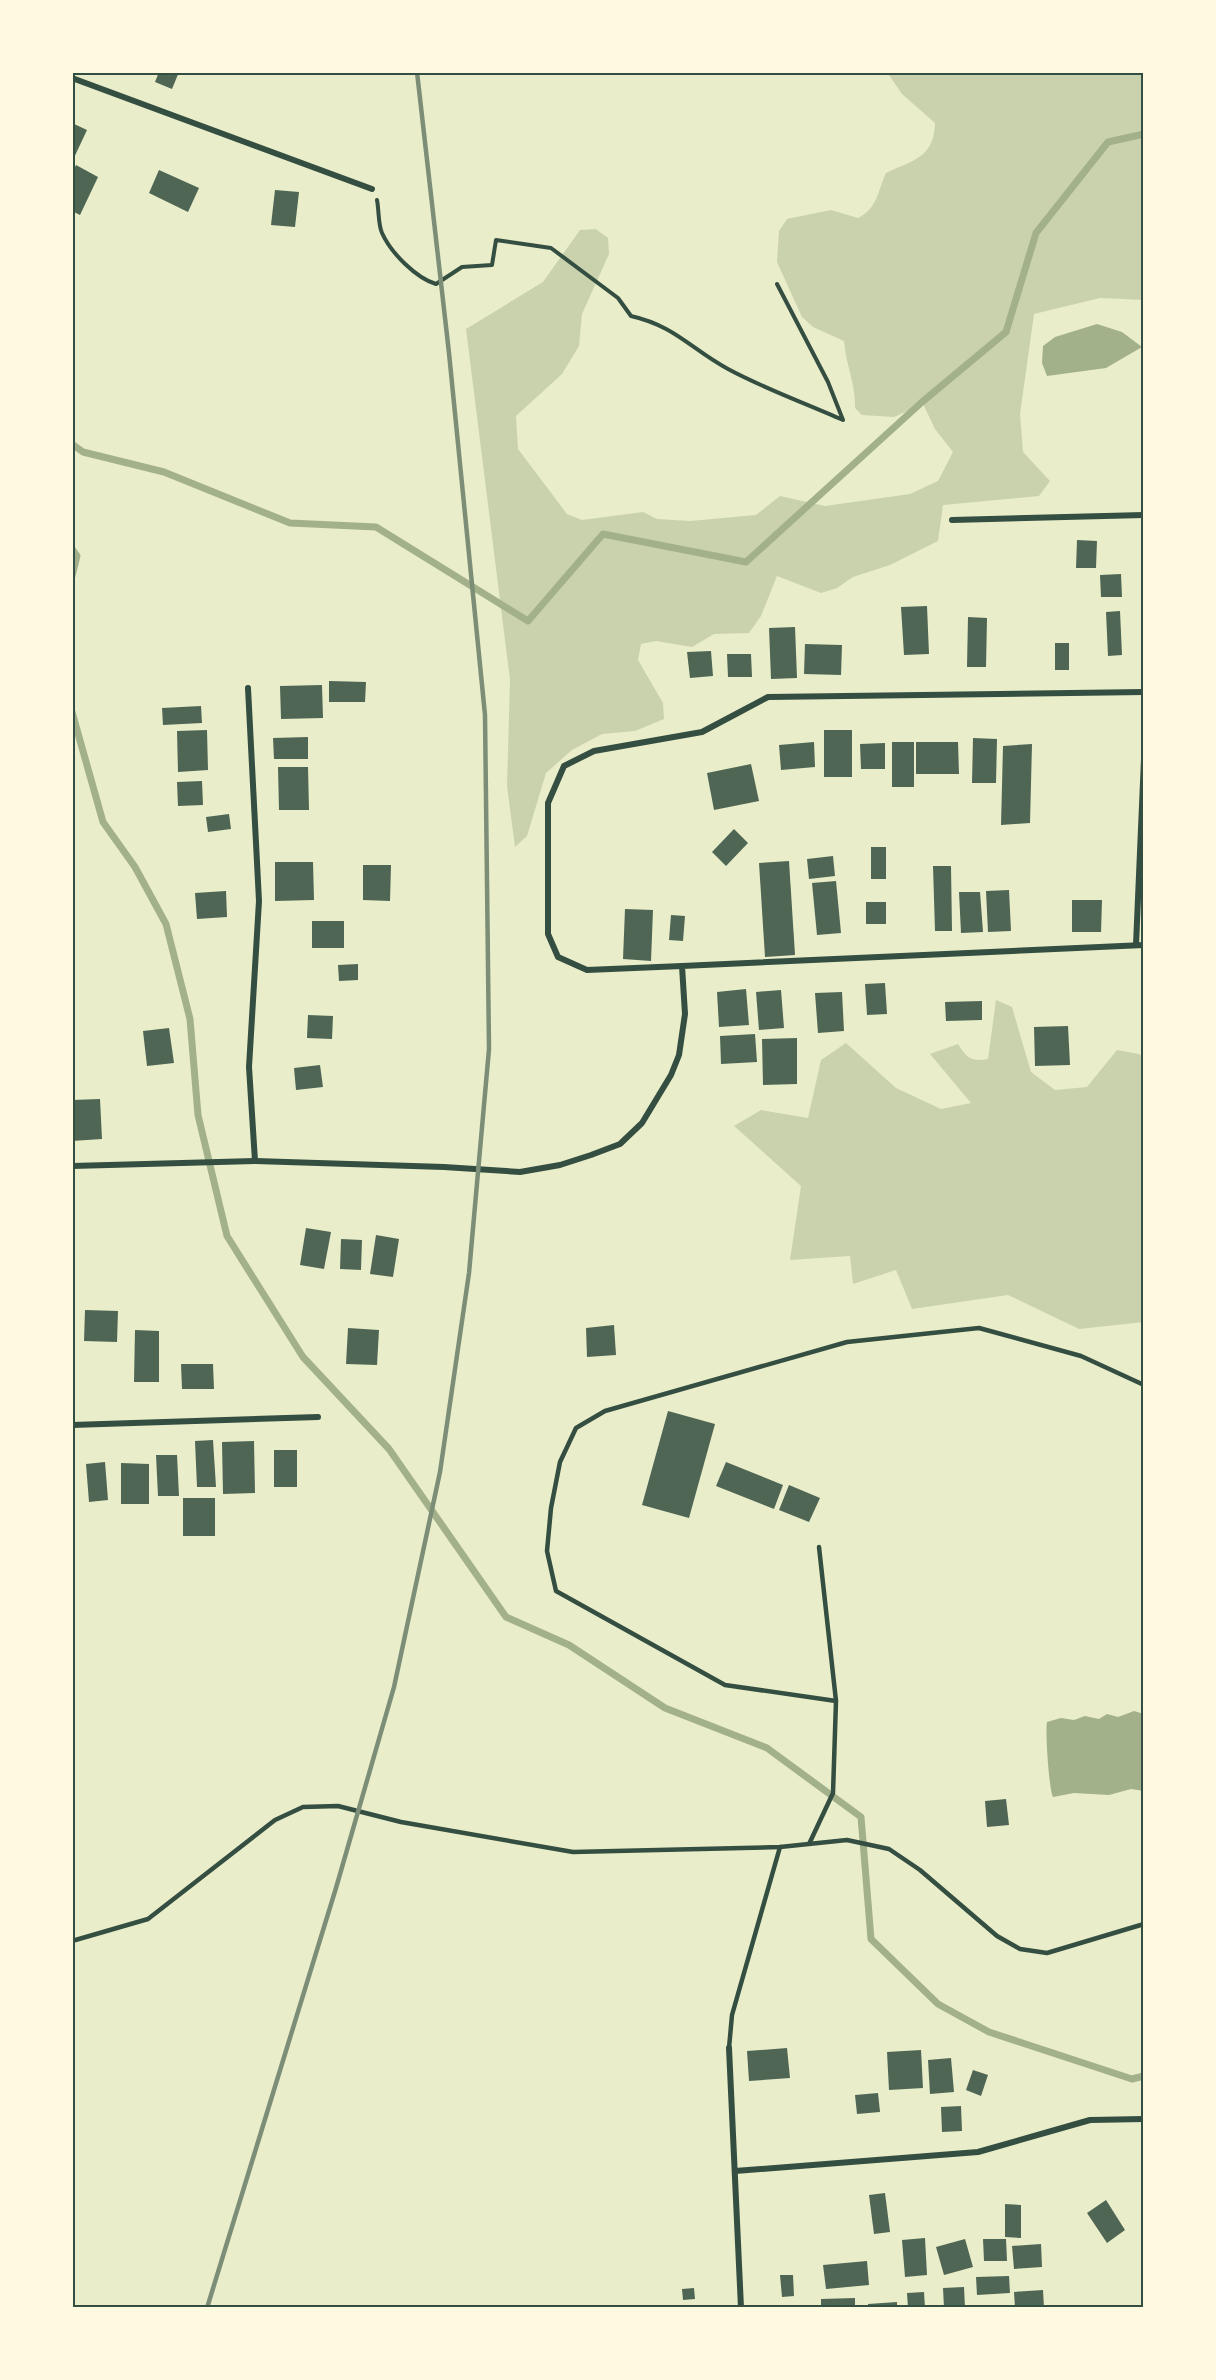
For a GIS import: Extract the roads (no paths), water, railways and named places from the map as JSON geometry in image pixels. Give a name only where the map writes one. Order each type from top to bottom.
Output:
[{"type":"street","points":[[72,78],[372,189]]},
{"type":"street","points":[[952,520],[1144,515]]},
{"type":"street","points":[[248,688],[259,901],[249,1067],[255,1161]]},
{"type":"street","points":[[1144,692],[768,697],[702,732],[594,751],[564,766],[548,803],[548,934],[558,957],[587,970],[1144,945]]},
{"type":"street","points":[[1136,945],[1144,759]]},
{"type":"street","points":[[72,1166],[255,1161],[444,1167],[520,1172],[560,1165],[620,1144],[642,1123],[660,1097],[679,1055],[685,1014],[681,966]]},
{"type":"street","points":[[72,1425],[318,1417]]},
{"type":"street","points":[[729,2048],[741,2308]]},
{"type":"street","points":[[735,2171],[978,2152],[1090,2120],[1144,2119]]},
{"type":"lane","points":[[836,1701],[725,1685],[556,1591],[547,1551],[551,1508],[560,1462],[576,1428],[605,1411],[848,1342],[979,1328],[1081,1356],[1144,1385]]},
{"type":"lane","points":[[810,1842],[833,1793],[836,1701],[819,1547]]},
{"type":"lane","points":[[72,1941],[148,1919],[275,1820],[303,1807],[338,1806],[401,1822],[573,1852],[780,1847],[810,1842],[847,1840],[889,1849],[920,1870],[997,1936],[1020,1949],[1047,1953],[1144,1924]]},
{"type":"lane","points":[[729,2048],[732,2015],[780,1847]]},
{"type":"waterway","points":[[72,444],[83,452],[164,472],[290,523],[376,527],[528,621],[603,534],[746,562],[922,402],[1006,332],[1036,233],[1108,142],[1144,134]]},
{"type":"waterway","points":[[72,549],[77,556],[72,576]]},
{"type":"waterway","points":[[72,712],[103,822],[135,867],[166,924],[190,1019],[198,1115],[227,1236],[303,1357],[389,1449],[506,1617],[569,1645],[665,1708],[767,1748],[861,1817],[871,1939],[938,2004],[989,2032],[1132,2079],[1144,2076]]},
{"type":"railway","points":[[207,2308],[336,1888],[394,1687],[440,1472],[469,1273],[489,1049],[485,715],[449,353],[417,72]]}]
